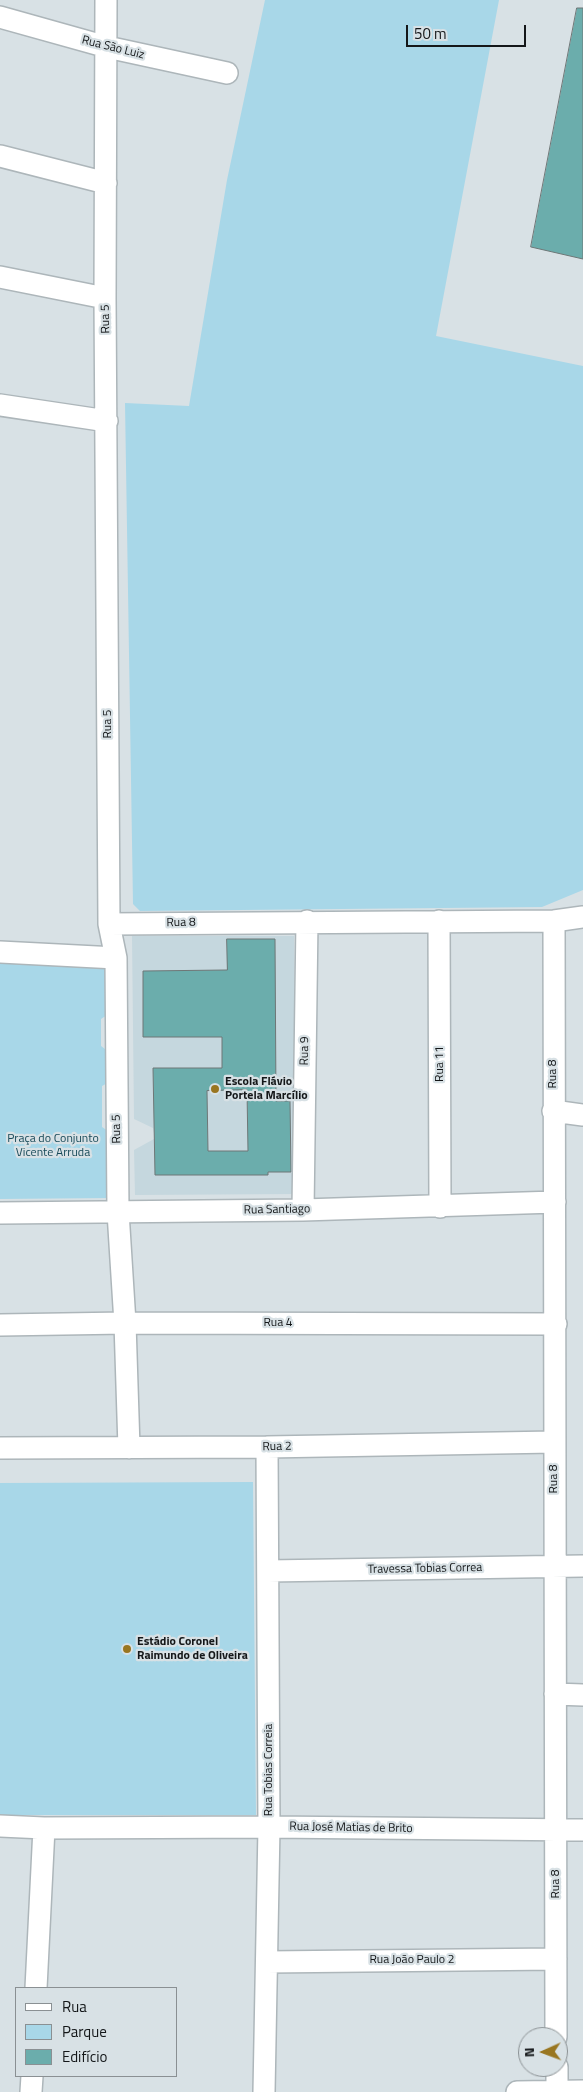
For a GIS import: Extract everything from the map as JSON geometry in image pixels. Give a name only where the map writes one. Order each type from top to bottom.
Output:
[{"type":"street","name":"Rua 5","points":[[106,0],[105,298],[109,924],[116,958],[118,1212],[125,1323],[129,1448]]},
{"type":"street","name":"Rua São Luiz","points":[[0,17],[107,48],[227,73]]},
{"type":"street","points":[[0,156],[106,182]]},
{"type":"street","points":[[0,277],[105,298]]},
{"type":"street","points":[[0,405],[107,421]]},
{"type":"street","name":"Rua 8","points":[[109,924],[307,921],[554,921],[583,917]]},
{"type":"street","name":"Rua 9","points":[[303,1210],[307,921]]},
{"type":"street","name":"Rua 11","points":[[439,921],[440,1207]]},
{"type":"street","name":"Rua 8","points":[[554,921],[556,2027]]},
{"type":"street","points":[[0,952],[116,958]]},
{"type":"street","points":[[553,1111],[583,1115]]},
{"type":"street","name":"Rua Santiago","points":[[0,1213],[303,1210],[555,1202]]},
{"type":"street","name":"Rua 4","points":[[0,1324],[556,1324]]},
{"type":"street","name":"Rua 2","points":[[0,1448],[267,1447],[554,1442]]},
{"type":"street","name":"Rua Tobias Correia","points":[[264,2092],[269,1827],[267,1447]]},
{"type":"street","name":"Travessa Tobias Correa","points":[[268,1571],[583,1566]]},
{"type":"street","points":[[555,1694],[583,1695]]},
{"type":"street","name":"Rua José Matias de Brito","points":[[0,1826],[44,1828],[269,1827],[583,1830]]},
{"type":"street","points":[[36,1987],[44,1828]]},
{"type":"street","name":"Rua João Paulo 2","points":[[267,1962],[556,1959]]},
{"type":"street","points":[[31,2092],[32,2077]]},
{"type":"street","points":[[557,2077],[557,2092]]},
{"type":"street","points":[[517,2092],[583,2091]]},
{"type":"shaded area","name":"Escola Flávio Portela Marcílio","points":[[132,936],[294,936],[297,1194],[135,1195],[134,1150],[154,1139],[154,1134],[153,1128],[134,1119]]},
{"type":"green space","points":[[265,0],[499,0],[436,336],[583,366],[583,890],[542,907],[140,911],[133,904],[125,403],[189,406],[227,180]]},
{"type":"green space","name":"Praça do Conjunto Vicente Arruda","points":[[0,956],[108,963],[113,1011],[101,1019],[101,1046],[113,1055],[113,1080],[102,1086],[102,1127],[114,1135],[111,1198],[0,1199]]},
{"type":"green space","name":"Estádio Coronel Raimundo de Oliveira","points":[[253,1482],[256,1815],[0,1815],[0,1483]]},
{"type":"building","points":[[577,8],[583,8],[583,259],[531,247]]},
{"type":"building","points":[[227,939],[275,939],[276,1101],[290,1101],[291,1172],[268,1172],[268,1175],[155,1175],[153,1068],[222,1068],[222,1037],[143,1037],[143,971],[227,970]],"holes":[[[247,1090],[248,1151],[208,1151],[207,1091]]]},
{"type":"place","name":"Escola Flávio Portela Marcílio","points":[[215,1089]]},
{"type":"place","name":"Estádio Coronel Raimundo de Oliveira","points":[[127,1649]]}]
